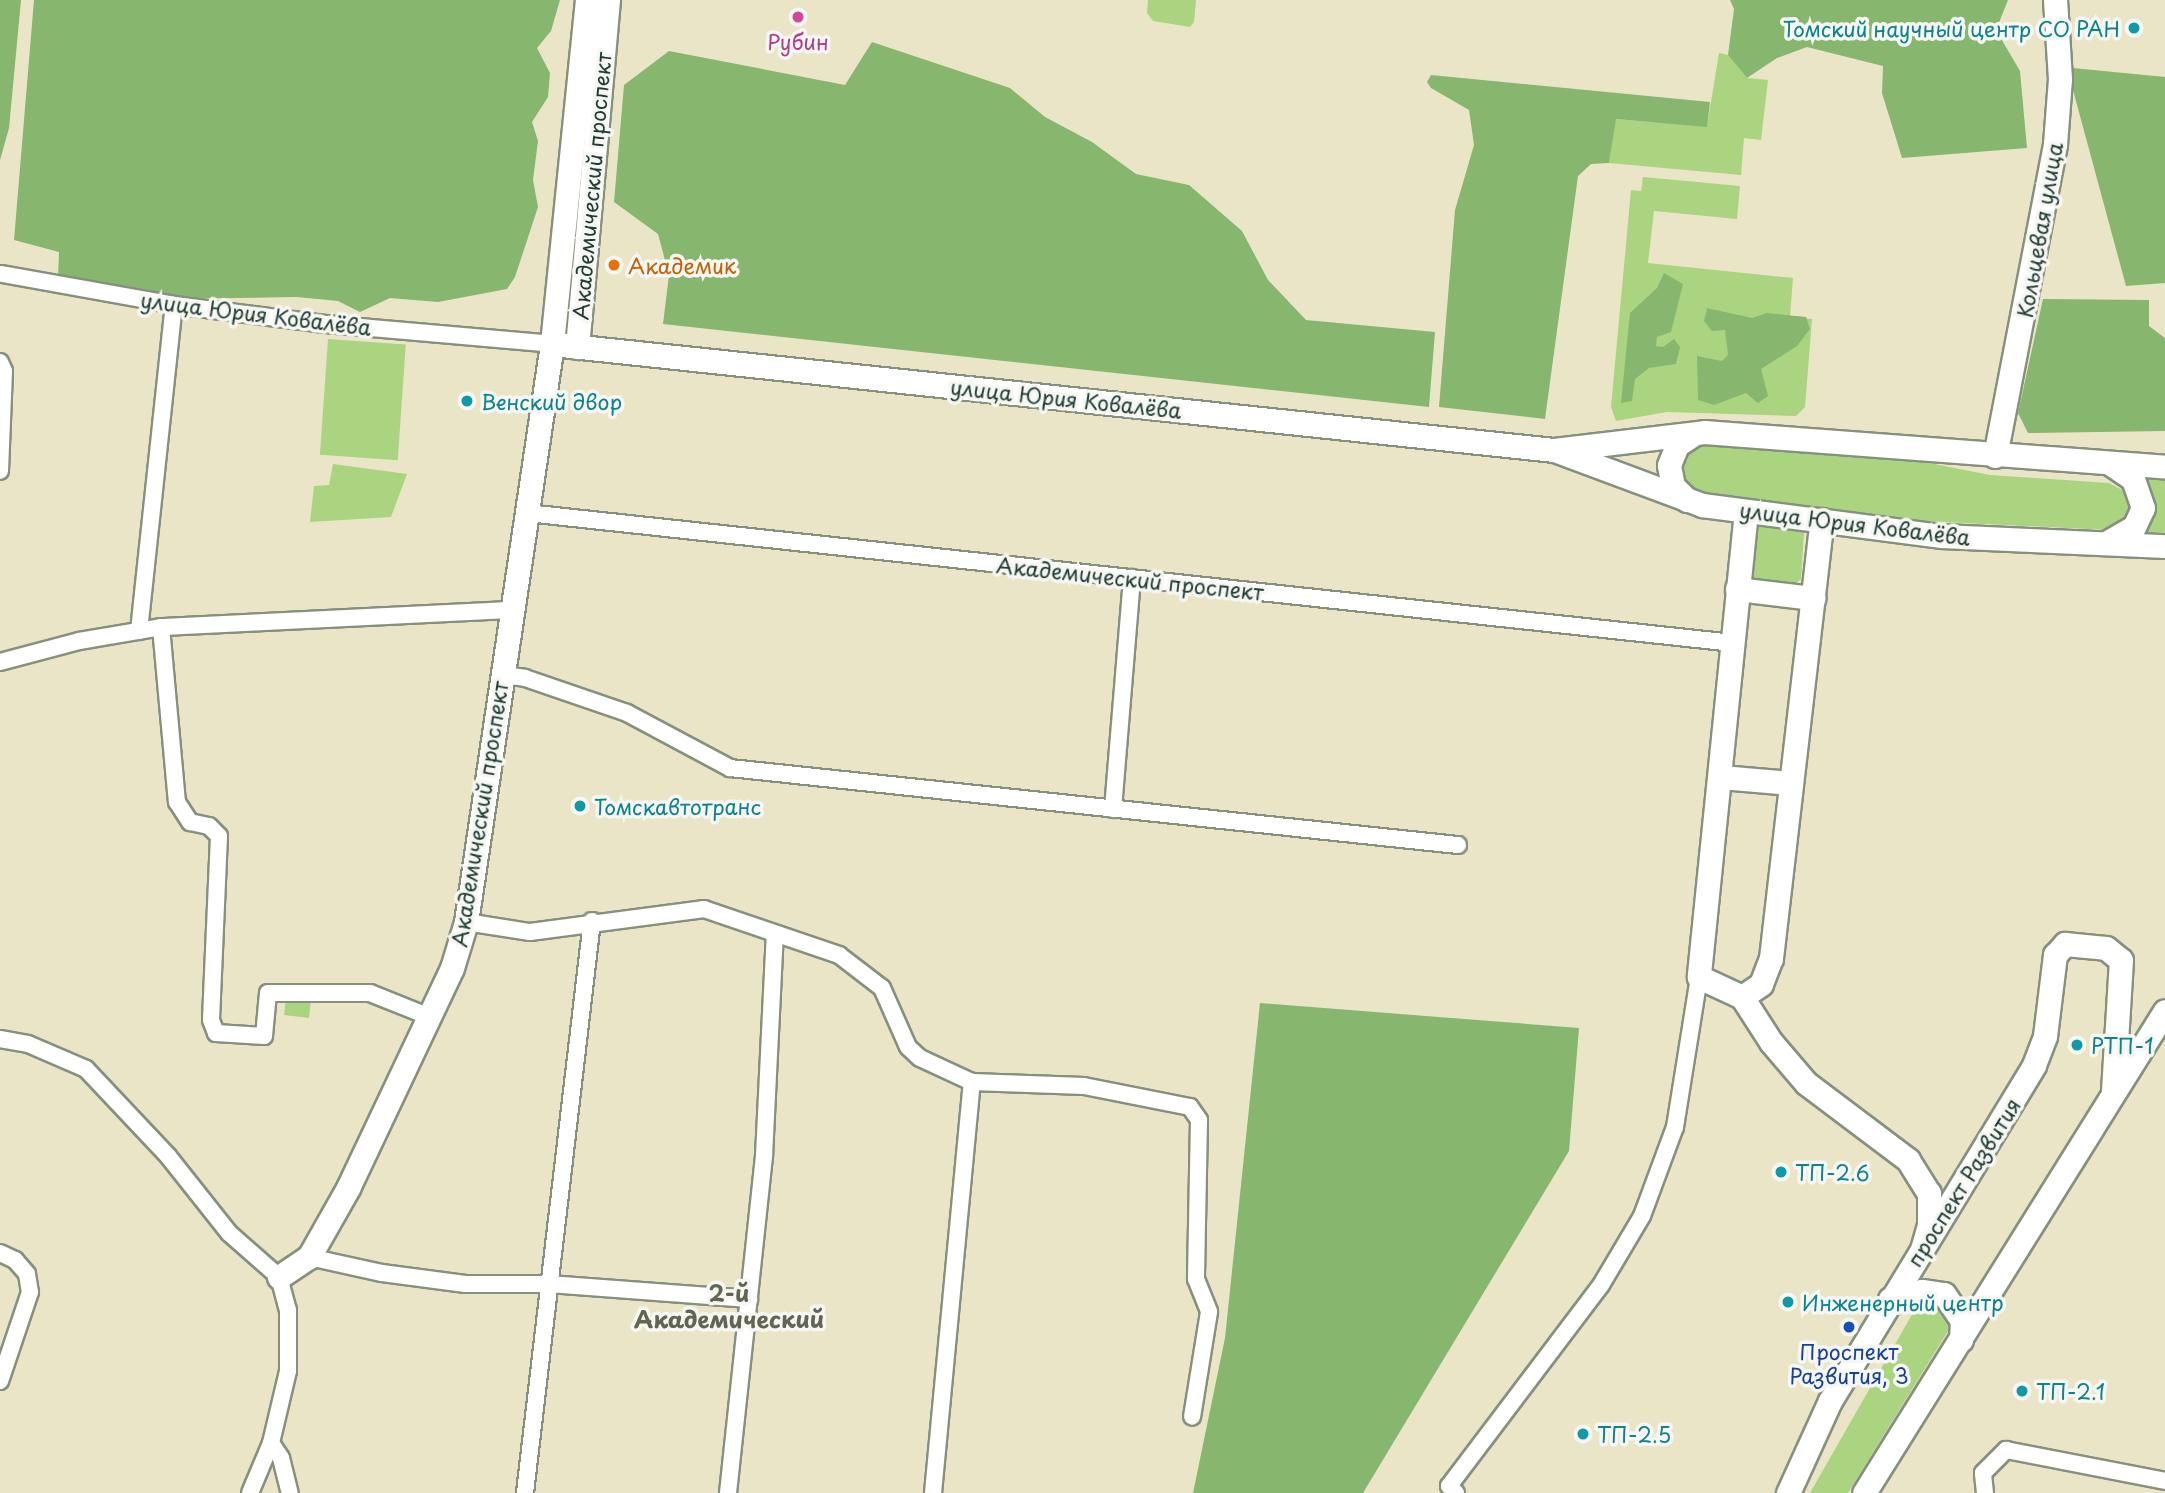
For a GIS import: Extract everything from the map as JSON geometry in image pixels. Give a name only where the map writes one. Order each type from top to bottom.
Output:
[{"type":"street","name":"Академический проспект","points":[[552,344],[577,347],[589,81],[587,0]]},
{"type":"street","name":"Академический проспект","points":[[279,1277],[309,1257],[348,1188],[452,968],[466,922],[589,81],[608,0]]},
{"type":"street","name":"Кольцевая улица","points":[[1995,456],[2055,144],[2060,79],[2055,0]]},
{"type":"street","name":"улица Юрия Ковалёва","points":[[2,274],[174,305],[552,344]]},
{"type":"street","points":[[139,631],[174,305]]},
{"type":"street","name":"улица Юрия Ковалёва","points":[[577,347],[1554,450],[1704,432],[2112,466],[2165,467]]},
{"type":"street","points":[[0,362],[4,371],[0,471]]},
{"type":"street","points":[[1688,501],[1673,486],[1671,455],[1685,438],[1704,432]]},
{"type":"street","name":"улица Юрия Ковалёва","points":[[1554,450],[1688,501],[1746,511],[1942,536],[2165,547]]},
{"type":"street","points":[[2106,543],[2134,527],[2143,508],[2133,479],[2112,466]]},
{"type":"street","points":[[1456,1493],[1449,1486],[1601,1285],[1642,1216],[1675,1127],[1699,976],[1746,511]]},
{"type":"street","name":"Академический проспект","points":[[527,513],[1733,643]]},
{"type":"street","points":[[1742,997],[1761,984],[1771,958],[1822,520]]},
{"type":"street","points":[[1113,809],[1132,578]]},
{"type":"street","points":[[1737,589],[1813,598]]},
{"type":"street","points":[[0,662],[161,627],[512,610]]},
{"type":"street","points":[[161,627],[177,802],[190,822],[209,826],[219,836],[211,1020],[216,1033],[264,1036],[268,993],[370,993],[430,1017]]},
{"type":"street","points":[[502,675],[525,678],[627,713],[730,768],[1458,845]]},
{"type":"street","points":[[1721,777],[1791,783]]},
{"type":"street","points":[[466,922],[530,932],[592,921],[704,909],[839,956],[872,977],[882,988],[908,1047],[920,1058],[972,1082],[1084,1086],[1190,1107],[1199,1120],[1196,1279],[1209,1312],[1192,1417]]},
{"type":"street","points":[[525,1493],[592,921]]},
{"type":"street","points":[[728,1493],[764,1156],[775,934]]},
{"type":"street","name":"проспект Развития","points":[[1788,1493],[1830,1401],[2034,1065],[2045,1036],[2055,955],[2065,944],[2106,948],[2121,960],[2113,1091]]},
{"type":"street","points":[[1699,976],[1742,997],[1771,1042],[1806,1083],[1893,1147],[1920,1175],[1931,1208],[1922,1249]]},
{"type":"street","points":[[1864,1493],[2165,1011]]},
{"type":"street","points":[[0,1039],[28,1044],[86,1069],[168,1156],[229,1233],[279,1277],[288,1310],[289,1357],[271,1443],[250,1493]]},
{"type":"street","points":[[933,1493],[972,1082]]},
{"type":"street","points":[[0,1252],[15,1259],[27,1274],[30,1292],[0,1381]]},
{"type":"street","points":[[309,1257],[382,1273],[465,1284],[549,1284],[749,1299]]},
{"type":"street","name":"проспект Развития","points":[[1890,1299],[1922,1290],[1944,1294],[1962,1321],[1961,1340]]},
{"type":"street","points":[[271,1443],[281,1458],[289,1493]]},
{"type":"street","points":[[1985,1493],[1983,1473],[2006,1450],[2165,1481]]},
{"type":"green space","points":[[0,0],[21,0],[9,128],[0,160]]},
{"type":"green space","points":[[34,0],[560,0],[551,31],[537,48],[550,73],[548,97],[532,122],[538,141],[533,180],[538,207],[515,277],[507,289],[438,302],[390,298],[360,312],[338,301],[297,297],[169,299],[58,278],[59,252],[14,240]]},
{"type":"green space","points":[[1148,0],[1196,0],[1194,22],[1190,27],[1153,21],[1147,13]]},
{"type":"green space","points":[[1730,0],[2008,0],[1996,30],[2020,71],[2027,148],[1902,158],[1882,93],[1883,66],[1807,47],[1777,58],[1747,78],[1728,55],[1734,9]]},
{"type":"green space","points":[[872,42],[1010,88],[1045,117],[1092,142],[1136,174],[1189,185],[1242,231],[1268,280],[1306,320],[1435,332],[1429,407],[663,324],[669,275],[658,234],[614,202],[624,85],[669,51],[845,85]]},
{"type":"green space","points":[[1719,53],[1728,55],[1747,78],[1768,80],[1761,140],[1744,138],[1741,175],[1609,163],[1615,119],[1707,126]]},
{"type":"green space","points":[[2073,68],[2165,77],[2165,283],[2126,286],[2070,79]]},
{"type":"green space","points":[[1431,75],[1710,102],[1707,127],[1616,119],[1609,163],[1591,164],[1578,176],[1545,419],[1439,407],[1455,210],[1474,145],[1469,110],[1431,88],[1427,82]]},
{"type":"green space","points":[[1643,177],[1740,186],[1737,219],[1654,211],[1648,263],[1793,278],[1790,317],[1812,319],[1805,407],[1796,416],[1667,412],[1616,421],[1611,407],[1631,190],[1641,191]]},
{"type":"green space","points":[[1664,273],[1683,284],[1671,332],[1657,337],[1656,346],[1663,347],[1674,339],[1680,347],[1676,364],[1649,368],[1635,379],[1632,401],[1621,403],[1630,313],[1657,288]]},
{"type":"green space","points":[[2043,299],[2149,300],[2149,326],[2165,338],[2165,431],[2028,433],[2018,413]]},
{"type":"green space","points":[[1707,308],[1752,318],[1767,313],[1806,317],[1810,329],[1797,346],[1761,369],[1768,396],[1758,403],[1746,393],[1714,405],[1698,400],[1697,356],[1722,361],[1728,355],[1725,330],[1712,331],[1704,321]]},
{"type":"green space","points":[[328,339],[406,344],[398,460],[320,455]]},
{"type":"green space","points":[[1702,442],[1743,442],[1919,461],[1990,475],[2109,483],[2128,493],[2132,508],[2127,522],[2107,530],[1922,521],[1695,493],[1683,482],[1681,465],[1687,451]]},
{"type":"green space","points":[[333,464],[407,474],[391,517],[310,522],[314,486],[329,485]]},
{"type":"green space","points":[[2165,478],[2165,540],[2141,537],[2153,507],[2146,479]]},
{"type":"green space","points":[[1758,523],[1804,532],[1801,579],[1792,587],[1754,585],[1743,569],[1753,525]]},
{"type":"green space","points":[[286,999],[311,1002],[309,1018],[284,1015]]},
{"type":"green space","points":[[1260,1003],[1579,1028],[1569,1151],[1363,1493],[1193,1493],[1225,1338]]},
{"type":"green space","points":[[1918,1304],[1942,1304],[1951,1317],[1948,1331],[1848,1493],[1810,1493]]},
{"type":"place","name":"Рубин","points":[[798,17]]},
{"type":"place","name":"Томский научный центр СО РАН","points":[[2134,28]]},
{"type":"place","name":"Академик","points":[[614,265]]},
{"type":"place","name":"Венский двор","points":[[467,401]]},
{"type":"place","name":"Томскавтотранс","points":[[580,806]]},
{"type":"place","name":"РТП-1","points":[[2077,1045]]},
{"type":"place","name":"ТП-2.6","points":[[1781,1172]]},
{"type":"place","name":"Инженерный центр","points":[[1788,1302]]},
{"type":"place","name":"Проспект Развития, 3","points":[[1849,1327]]},
{"type":"place","name":"ТП-2.1","points":[[2022,1391]]},
{"type":"place","name":"ТП-2.5","points":[[1583,1434]]},
{"type":"district","name":"2-й Академический","points":[[729,1306]]}]
